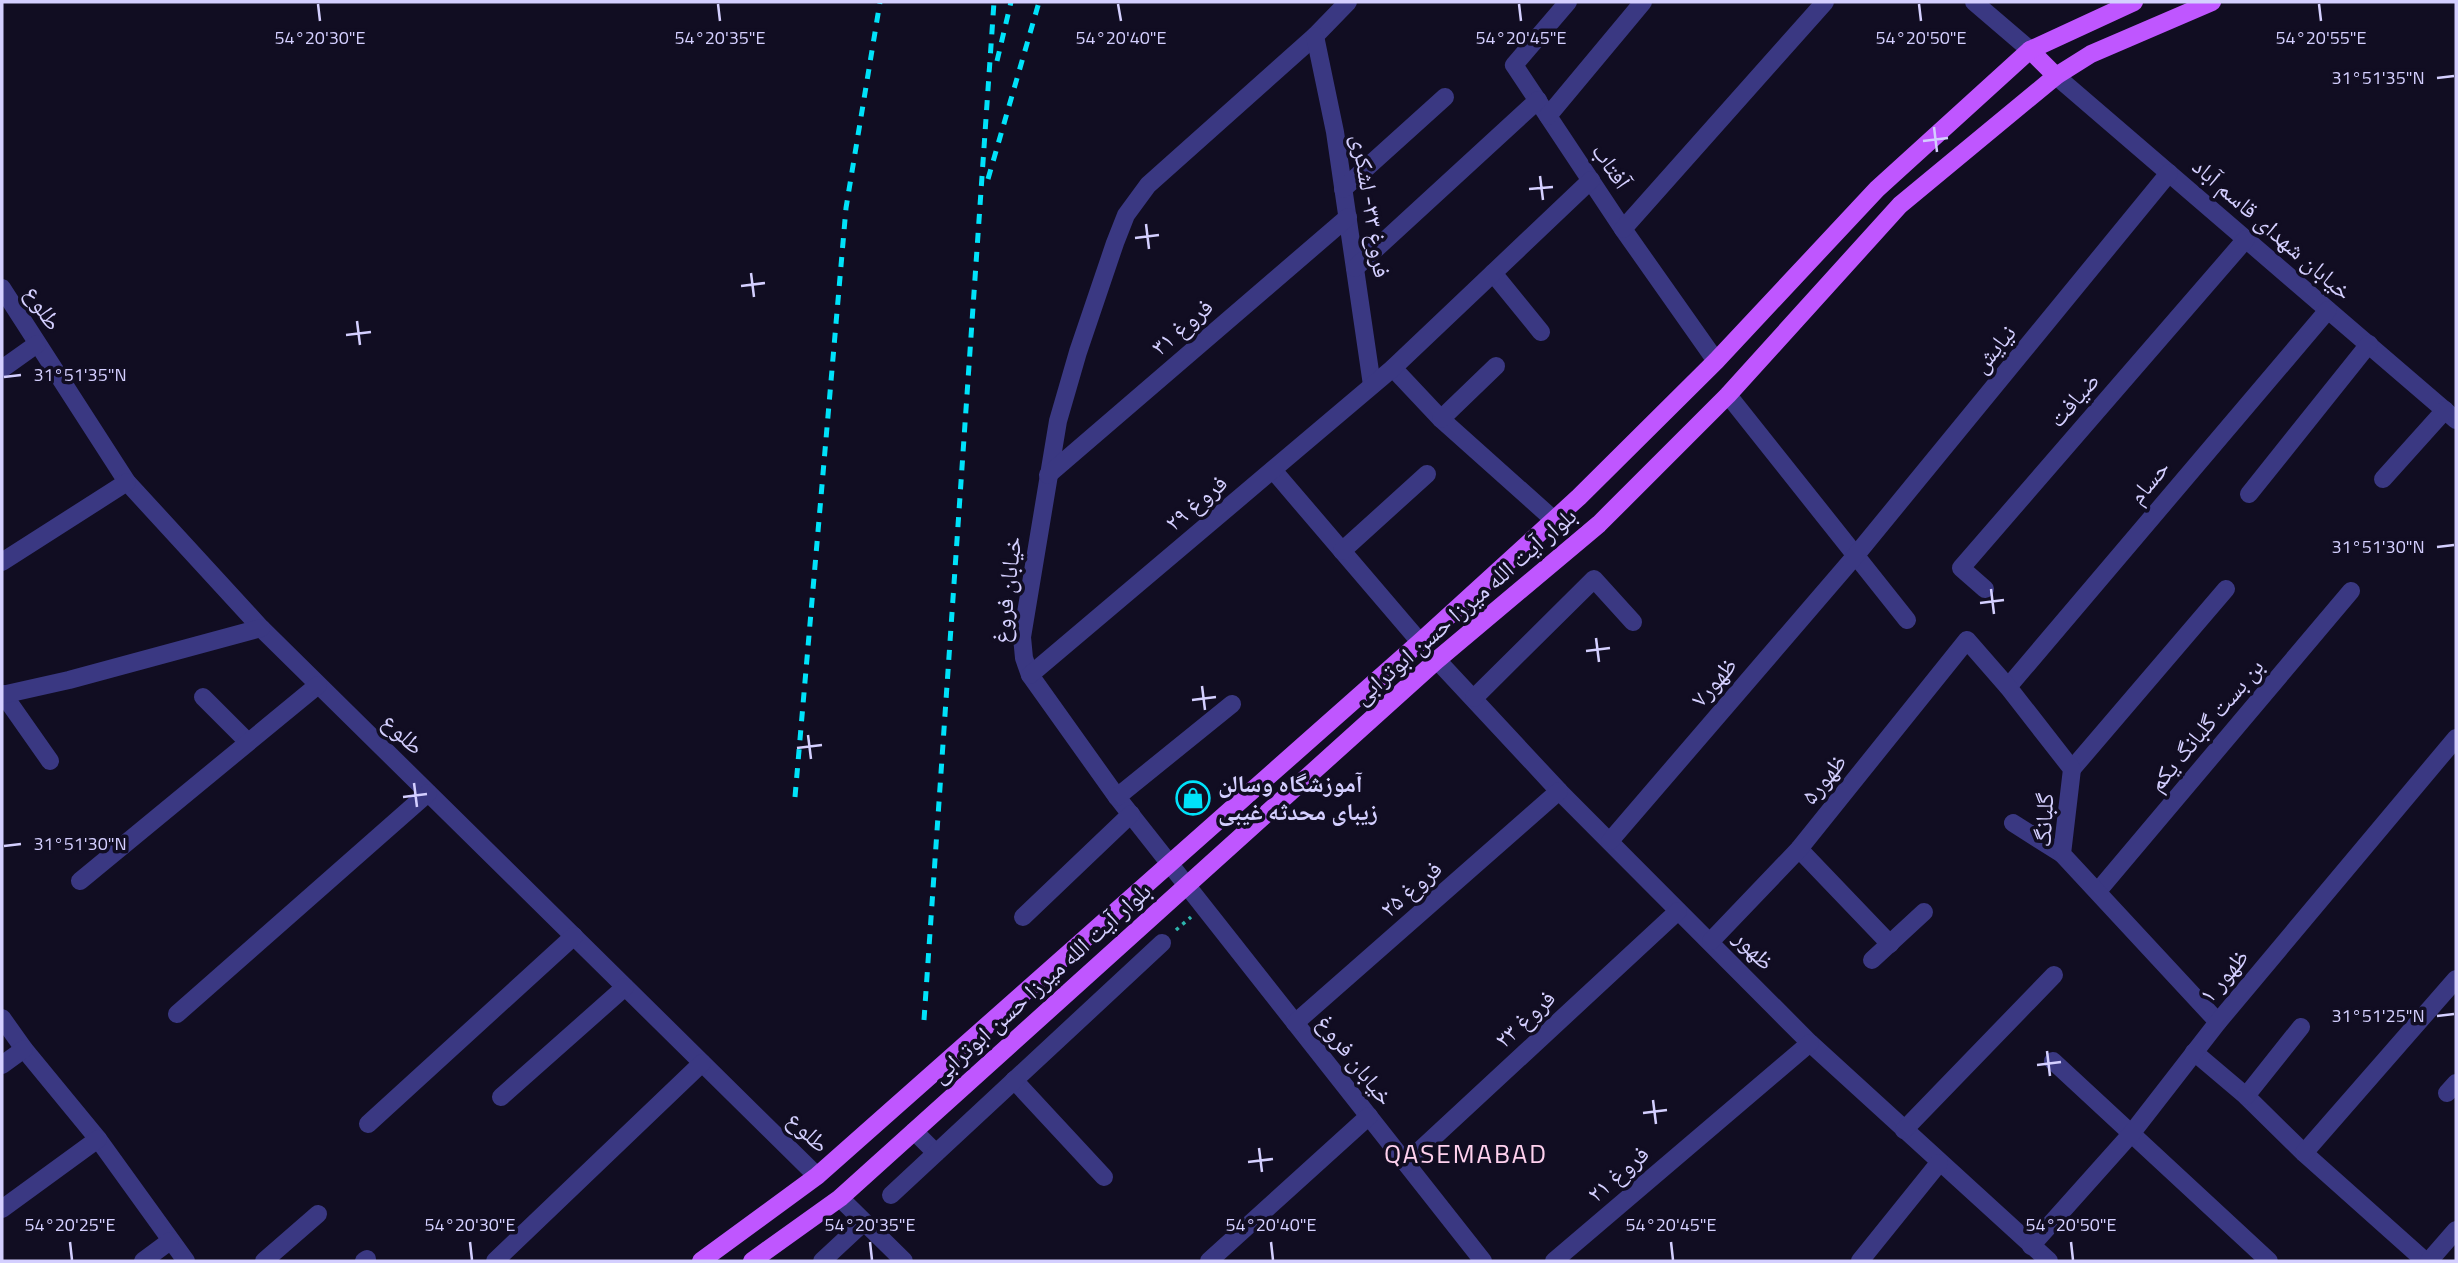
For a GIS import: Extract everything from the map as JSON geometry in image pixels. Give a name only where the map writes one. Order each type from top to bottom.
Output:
[{"type":"main road","name":"بلوار آیت الله میرزا حسن ابوترابی","points":[[701,1261],[817,1176],[1554,520],[1716,361],[1877,189],[2031,50],[2134,2]]},
{"type":"main road","name":"بلوار آیت الله میرزا حسن ابوترابی","points":[[752,1261],[840,1198],[1437,660],[1599,524],[1728,395],[1900,205],[2056,76],[2101,50],[2212,2]]},
{"type":"main road","points":[[2031,50],[2056,76]]},
{"type":"main road","points":[[817,1176],[840,1198]]},
{"type":"street","name":"خیابان فروغ","points":[[1348,2],[1315,36],[1148,185],[1126,215],[1077,352],[1058,421],[1022,637],[1024,658],[1030,675],[1117,797],[1483,1261]]},
{"type":"street","name":"آفتاب","points":[[1568,2],[1514,65],[1623,229],[1716,361]]},
{"type":"street","points":[[1549,116],[1643,2]]},
{"type":"street","points":[[1623,229],[1825,2]]},
{"type":"street","points":[[1974,2],[2031,50]]},
{"type":"street","name":"فروغ ۳۳- لشکری","points":[[1315,36],[1335,132],[1372,385]]},
{"type":"street","name":"خیابان شهدای قاسم آباد","points":[[2056,76],[2451,415]]},
{"type":"street","points":[[1343,189],[1445,97]]},
{"type":"street","points":[[1355,268],[1538,100]]},
{"type":"street","name":"نيايش","points":[[1856,555],[2169,173]]},
{"type":"street","name":"فروغ ۲۹","points":[[1030,675],[1393,368],[1591,180]]},
{"type":"street","name":"فروغ ۳۱","points":[[1048,475],[1348,217]]},
{"type":"street","name":"ضیافت","points":[[1985,589],[1961,568],[2246,239]]},
{"type":"street","points":[[1493,273],[1541,332]]},
{"type":"street","name":"طلوع","points":[[2,288],[127,482],[261,628],[817,1176]]},
{"type":"street","name":"حسام","points":[[2008,687],[2328,310]]},
{"type":"street","points":[[2,369],[37,344]]},
{"type":"street","points":[[2249,494],[2369,344]]},
{"type":"street","points":[[1441,419],[1496,366]]},
{"type":"street","points":[[1393,368],[1441,419],[1554,520]]},
{"type":"street","points":[[1728,395],[1907,621]]},
{"type":"street","points":[[2383,479],[2451,415]]},
{"type":"street","points":[[1273,470],[1420,642]]},
{"type":"street","points":[[1342,551],[1427,474]]},
{"type":"street","points":[[2,562],[127,482]]},
{"type":"street","name":"ظهور۷","points":[[1610,841],[1856,555]]},
{"type":"street","points":[[1474,698],[1594,579],[1633,622]]},
{"type":"street","points":[[2072,769],[2226,589]]},
{"type":"street","name":"بن بست گلبانگ یکم","points":[[2098,891],[2351,591]]},
{"type":"street","points":[[50,761],[3,694],[69,680],[261,628]]},
{"type":"street","name":"گلبانگ","points":[[1967,640],[2008,687],[2072,769],[2062,854],[2218,1022]]},
{"type":"street","name":"ظهور۵","points":[[1711,941],[1799,849],[1967,640]]},
{"type":"street","name":"ظهور","points":[[1437,660],[1559,791],[1810,1043],[2049,1261]]},
{"type":"street","points":[[80,881],[318,685]]},
{"type":"street","points":[[203,697],[247,741]]},
{"type":"street","points":[[1117,797],[1232,704]]},
{"type":"street","name":"ظهور ۱","points":[[2031,1246],[2131,1134],[2193,1052],[2456,738]]},
{"type":"street","name":"فروغ ۲۵","points":[[1295,1023],[1559,791]]},
{"type":"street","points":[[177,1014],[428,793]]},
{"type":"street","points":[[1023,917],[1130,814]]},
{"type":"street","points":[[2013,822],[2062,854]]},
{"type":"street","points":[[1799,849],[1890,944]]},
{"type":"street","name":"فروغ ۲۳","points":[[1406,1163],[1678,911]]},
{"type":"street","points":[[1872,960],[1924,912]]},
{"type":"street","points":[[368,1124],[574,936]]},
{"type":"street","points":[[891,1195],[1162,943]]},
{"type":"street","points":[[1096,965],[1116,986]]},
{"type":"street","points":[[1903,1130],[2054,975]]},
{"type":"street","points":[[2304,1153],[2456,979]]},
{"type":"street","points":[[501,1097],[625,987]]},
{"type":"street","points":[[2,1018],[97,1139],[186,1261]]},
{"type":"street","points":[[2246,1096],[2301,1027]]},
{"type":"street","name":"فروغ ۲۱","points":[[1554,1261],[1810,1043]]},
{"type":"street","points":[[2,1065],[24,1049]]},
{"type":"street","points":[[2193,1052],[2246,1096],[2304,1153],[2427,1261],[2456,1230]]},
{"type":"street","points":[[2053,1061],[2269,1261]]},
{"type":"street","points":[[495,1261],[702,1062]]},
{"type":"street","points":[[1014,1080],[1104,1177]]},
{"type":"street","points":[[1209,1261],[1369,1116]]},
{"type":"street","points":[[914,1131],[936,1153]]},
{"type":"street","points":[[2,1209],[97,1139]]},
{"type":"street","points":[[1860,1261],[1939,1163]]},
{"type":"street","points":[[840,1198],[904,1261]]},
{"type":"street","points":[[264,1261],[318,1214]]},
{"type":"street","points":[[822,1261],[864,1222]]},
{"type":"street","points":[[143,1261],[170,1241]]},
{"type":"path","points":[[1162,943],[1203,906]]},
{"type":"railway","points":[[795,797],[846,208],[880,2]]},
{"type":"railway","points":[[924,1020],[994,2]]},
{"type":"railway","points":[[997,61],[1011,2]]},
{"type":"railway","points":[[988,179],[1039,2]]},
{"type":"place","name":"آموزشگاه وسالن زیبای محدثه غیبی","points":[[1193,798]]},
{"type":"district","name":"QASEMABAD","points":[[1466,1154]]}]
